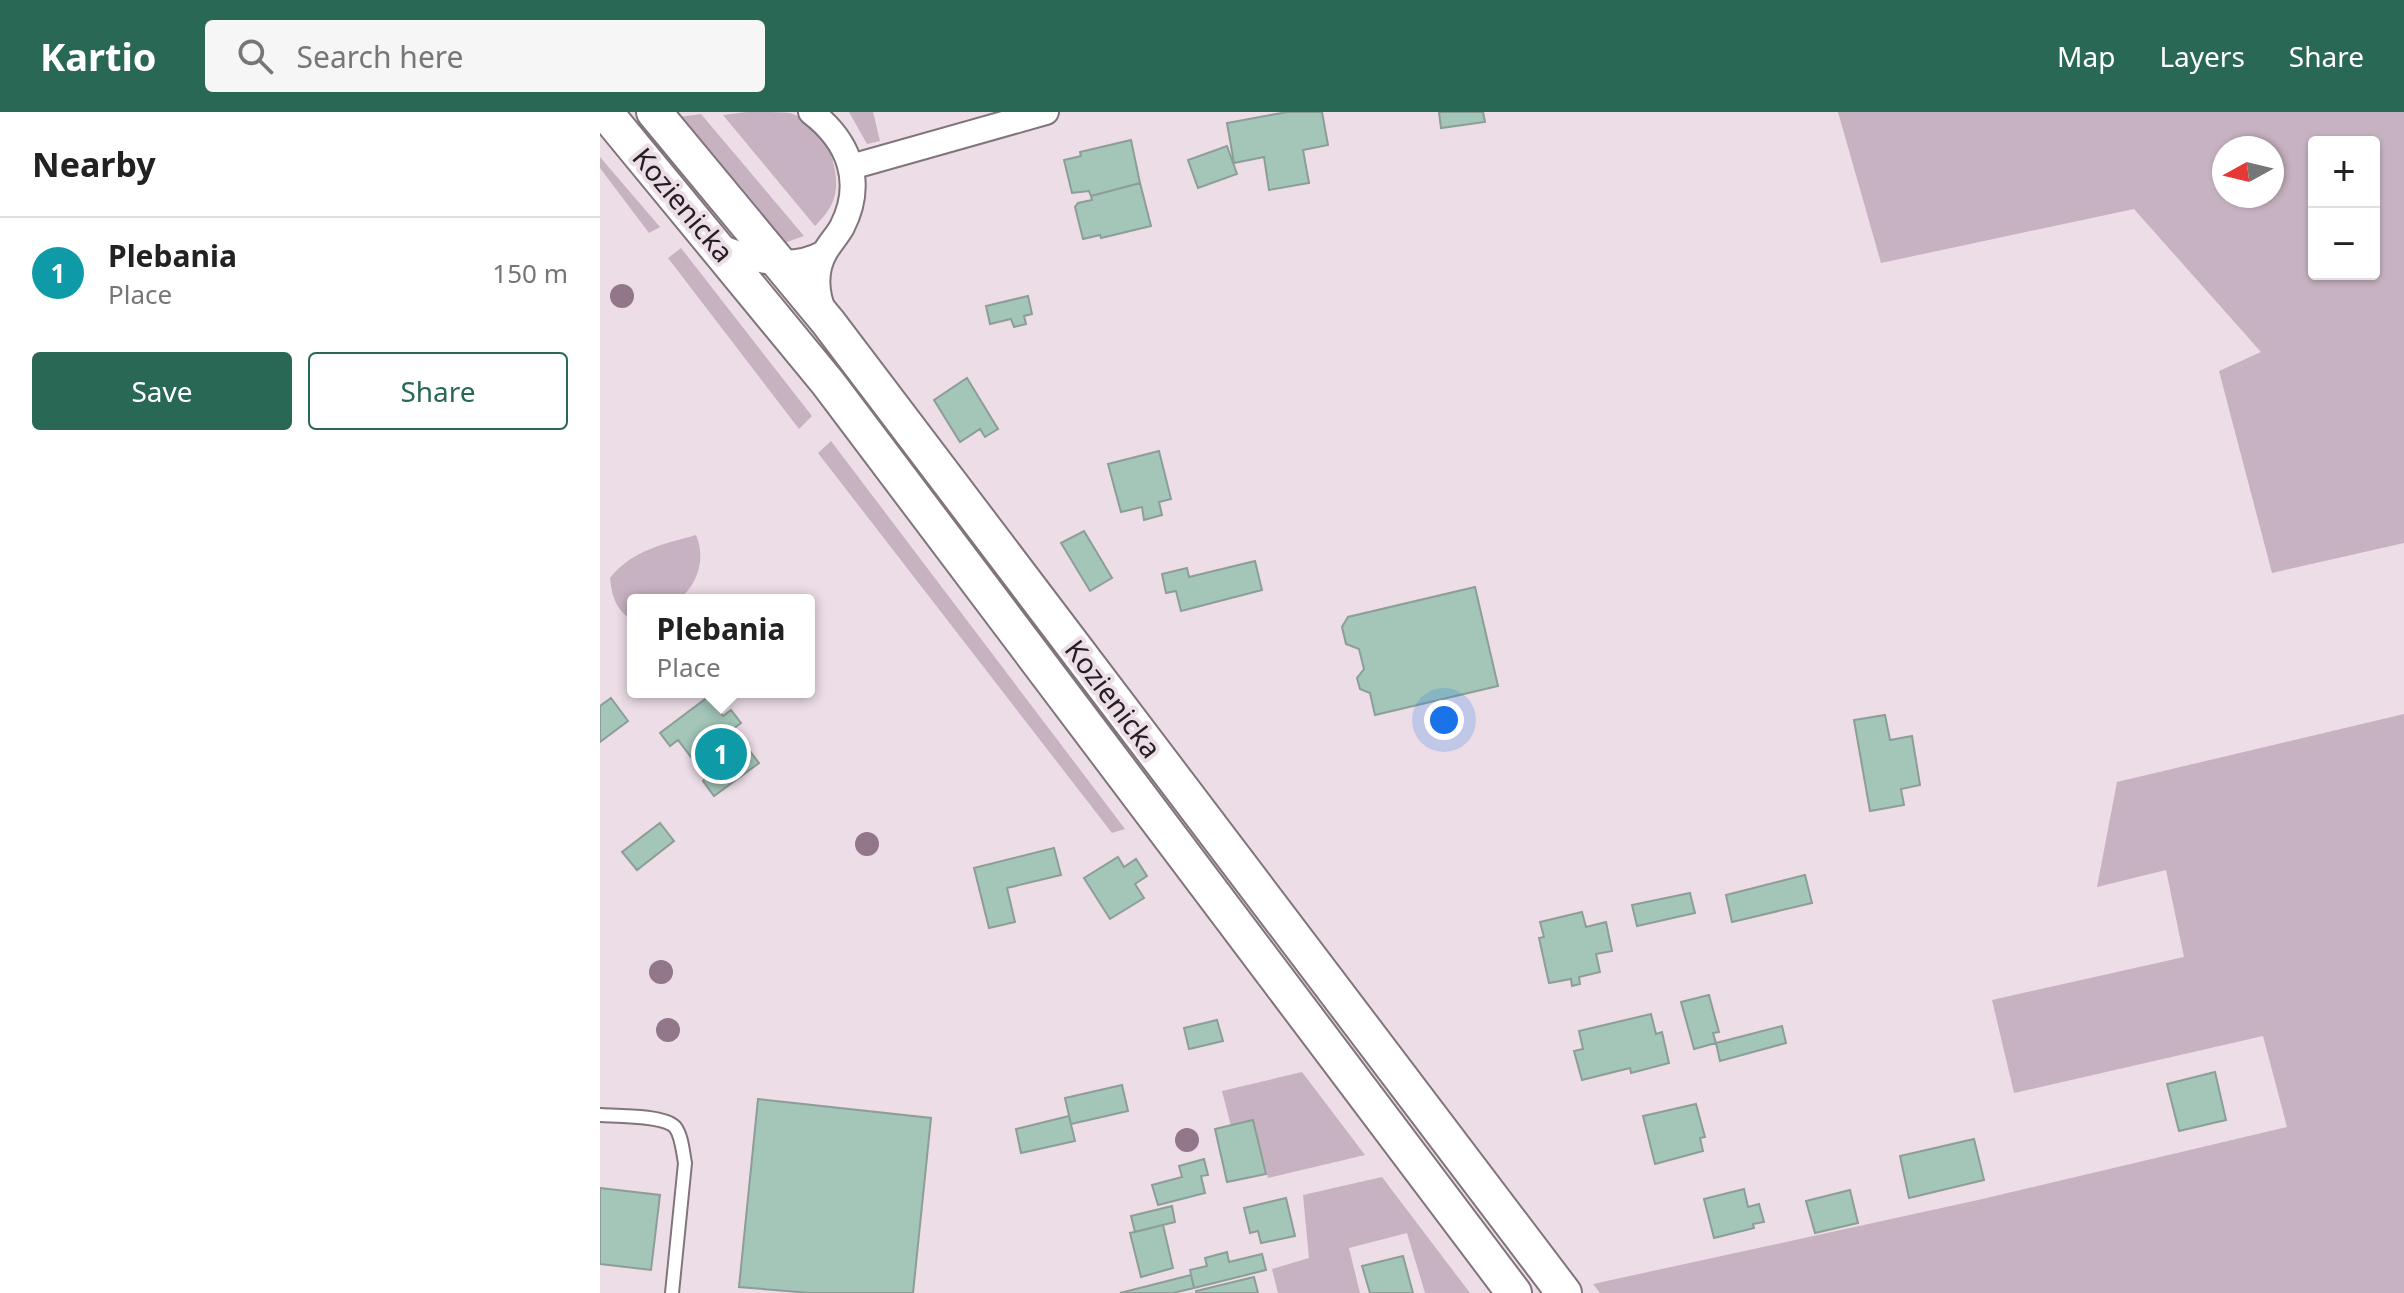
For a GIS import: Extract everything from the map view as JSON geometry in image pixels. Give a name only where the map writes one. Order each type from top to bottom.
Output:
[{"type":"main road","name":"Kozienicka","points":[[605,112],[835,392],[1514,1293]]},
{"type":"main road","name":"Kozienicka","points":[[654,112],[828,322],[1564,1293]]},
{"type":"street","points":[[811,112],[826,124],[841,143],[851,167],[853,185],[851,206],[838,235],[824,253],[817,278],[818,298],[828,322]]},
{"type":"street","points":[[851,167],[1046,112]]},
{"type":"street","points":[[715,245],[742,256],[779,263],[811,260],[824,253]]},
{"type":"lane","points":[[600,1115],[663,1120],[675,1127],[679,1136],[685,1163],[672,1293]]},
{"type":"shaded area","points":[[849,112],[873,112],[880,141],[867,144]]},
{"type":"shaded area","points":[[1838,112],[2404,112],[2404,543],[2272,573],[2219,371],[2261,352],[2134,209],[1881,263]]},
{"type":"shaded area","points":[[790,113],[811,125],[825,143],[834,165],[836,188],[832,204],[815,226],[723,115]]},
{"type":"shaded area","points":[[701,114],[804,236],[784,243],[679,117]]},
{"type":"shaded area","points":[[600,157],[660,227],[649,233],[600,168]]},
{"type":"shaded area","points":[[681,248],[812,416],[799,429],[668,258]]},
{"type":"shaded area","points":[[831,441],[1125,829],[1112,833],[818,453]]},
{"type":"shaded area","points":[[696,535],[700,562],[695,578],[685,594],[627,594],[627,617],[616,602],[610,578],[638,554]]},
{"type":"shaded area","points":[[2404,714],[2404,1293],[1600,1293],[1593,1284],[1978,1200],[2287,1127],[2263,1036],[2014,1093],[1992,1000],[2184,957],[2166,870],[2097,887],[2117,782]]},
{"type":"shaded area","points":[[1302,1072],[1365,1155],[1268,1178],[1253,1121],[1231,1126],[1222,1091]]},
{"type":"shaded area","points":[[1382,1177],[1470,1293],[1425,1293],[1407,1233],[1349,1248],[1360,1293],[1278,1293],[1272,1269],[1309,1258],[1303,1195]]},
{"type":"building","points":[[1287,112],[1322,112],[1328,145],[1303,150],[1309,183],[1269,190],[1264,157],[1234,163],[1227,123]]},
{"type":"building","points":[[1439,112],[1483,112],[1485,122],[1441,128]]},
{"type":"building","points":[[1131,140],[1140,183],[1091,196],[1089,191],[1072,193],[1064,160],[1081,156],[1080,152]]},
{"type":"building","points":[[1227,146],[1237,174],[1198,188],[1188,160]]},
{"type":"building","points":[[1140,183],[1151,226],[1083,239],[1075,207],[1078,203],[1092,200],[1091,196]]},
{"type":"building","points":[[1028,296],[1032,314],[1024,316],[1026,324],[1014,327],[1011,319],[990,324],[986,306]]},
{"type":"building","points":[[967,378],[998,429],[985,437],[980,429],[960,442],[934,400]]},
{"type":"building","points":[[1159,451],[1171,499],[1159,502],[1162,515],[1144,520],[1142,507],[1121,512],[1108,464]]},
{"type":"building","points":[[1084,531],[1112,578],[1090,591],[1061,543]]},
{"type":"building","points":[[1255,561],[1262,590],[1181,611],[1176,591],[1166,593],[1162,574],[1187,568],[1189,577]]},
{"type":"building","points":[[1475,587],[1498,686],[1375,715],[1370,693],[1360,689],[1357,678],[1364,669],[1359,649],[1346,644],[1342,627],[1348,617]]},
{"type":"building","points":[[611,698],[628,721],[600,742],[600,706]]},
{"type":"building","points":[[709,698],[723,716],[731,710],[741,723],[733,729],[759,763],[714,796],[703,781],[706,777],[678,740],[670,746],[660,733]]},
{"type":"building","points":[[1885,715],[1890,740],[1912,736],[1920,785],[1901,789],[1904,805],[1870,811],[1854,720]]},
{"type":"building","points":[[660,823],[674,841],[637,870],[622,852]]},
{"type":"building","points":[[1054,848],[1061,875],[1007,888],[1015,922],[989,928],[974,868]]},
{"type":"building","points":[[1118,857],[1124,867],[1136,859],[1147,876],[1135,884],[1144,898],[1110,919],[1084,878]]},
{"type":"building","points":[[1805,875],[1812,903],[1732,922],[1726,895]]},
{"type":"building","points":[[1690,893],[1695,913],[1637,926],[1632,905]]},
{"type":"building","points":[[1582,912],[1586,927],[1606,922],[1612,951],[1596,954],[1600,972],[1579,977],[1580,984],[1572,986],[1571,979],[1549,983],[1539,938],[1544,937],[1540,922]]},
{"type":"building","points":[[1709,995],[1719,1032],[1713,1033],[1716,1043],[1694,1049],[1681,1002]]},
{"type":"building","points":[[1651,1014],[1656,1034],[1662,1032],[1669,1063],[1631,1073],[1630,1068],[1582,1080],[1574,1051],[1583,1049],[1579,1031]]},
{"type":"building","points":[[1217,1020],[1223,1041],[1189,1049],[1184,1028]]},
{"type":"building","points":[[1782,1026],[1786,1043],[1720,1061],[1716,1043]]},
{"type":"building","points":[[2215,1072],[2226,1120],[2179,1131],[2167,1084]]},
{"type":"building","points":[[1122,1085],[1128,1111],[1071,1124],[1065,1098]]},
{"type":"building","points":[[758,1099],[931,1118],[913,1293],[810,1293],[739,1287]]},
{"type":"building","points":[[1696,1104],[1705,1137],[1700,1138],[1703,1151],[1655,1164],[1643,1116]]},
{"type":"building","points":[[1069,1116],[1075,1141],[1021,1153],[1016,1129]]},
{"type":"building","points":[[1253,1120],[1266,1174],[1227,1182],[1215,1129]]},
{"type":"building","points":[[1974,1139],[1984,1180],[1909,1198],[1900,1156]]},
{"type":"building","points":[[1204,1159],[1208,1175],[1201,1176],[1205,1193],[1158,1205],[1152,1185],[1182,1177],[1179,1166]]},
{"type":"building","points":[[600,1188],[660,1195],[651,1270],[600,1264]]},
{"type":"building","points":[[1744,1189],[1748,1207],[1759,1204],[1764,1222],[1753,1224],[1754,1228],[1714,1238],[1704,1199]]},
{"type":"building","points":[[1850,1190],[1858,1223],[1815,1233],[1806,1201]]},
{"type":"building","points":[[1286,1198],[1295,1236],[1261,1243],[1258,1231],[1250,1233],[1244,1208]]},
{"type":"building","points":[[1172,1206],[1175,1222],[1135,1232],[1131,1216]]},
{"type":"building","points":[[1163,1225],[1173,1268],[1141,1277],[1130,1233]]},
{"type":"building","points":[[1227,1252],[1229,1262],[1262,1254],[1266,1270],[1194,1288],[1190,1270],[1207,1266],[1205,1258]]},
{"type":"building","points":[[1403,1256],[1413,1293],[1370,1293],[1362,1266]]},
{"type":"building","points":[[1191,1275],[1194,1288],[1173,1293],[1120,1293]]},
{"type":"building","points":[[1254,1277],[1258,1293],[1196,1293],[1196,1291]]},
{"type":"place","name":"Plebania","points":[[721,754]]}]
